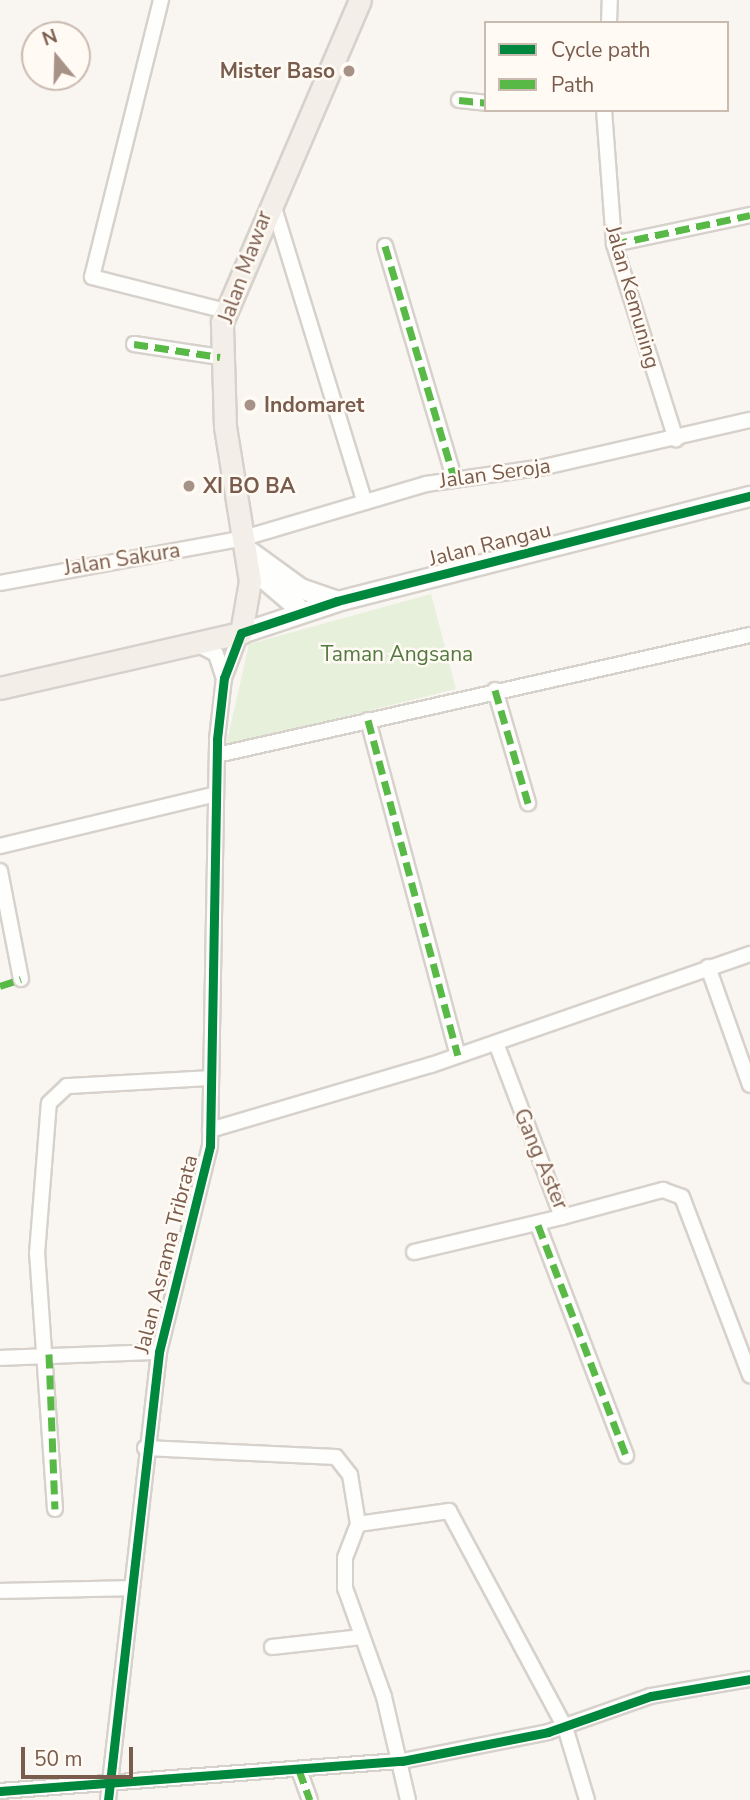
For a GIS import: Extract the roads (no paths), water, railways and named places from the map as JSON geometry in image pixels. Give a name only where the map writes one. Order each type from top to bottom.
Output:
[{"type":"main road","name":"Jalan Mawar","points":[[219,637],[250,581],[220,357],[225,311],[271,197],[360,0]]},
{"type":"main road","name":"Jalan Rangau","points":[[0,688],[219,637]]},
{"type":"street","points":[[161,0],[92,277],[102,284],[225,311]]},
{"type":"street","points":[[609,21],[610,0]]},
{"type":"street","points":[[459,100],[484,103]]},
{"type":"street","name":"Jalan Kemuning","points":[[604,112],[614,244],[676,439]]},
{"type":"street","points":[[271,197],[364,500]]},
{"type":"street","points":[[614,244],[750,215]]},
{"type":"street","points":[[385,246],[454,477]]},
{"type":"street","points":[[134,344],[220,357]]},
{"type":"street","name":"Jalan Seroja","points":[[245,550],[364,500],[454,477],[544,467],[750,420]]},
{"type":"street","name":"Jalan Rangau","points":[[219,637],[337,601],[750,496]]},
{"type":"street","points":[[245,550],[300,588],[337,601]]},
{"type":"street","points":[[245,550],[302,611]]},
{"type":"street","name":"Jalan Sakura","points":[[0,583],[245,550]]},
{"type":"street","points":[[217,755],[495,690],[750,635]]},
{"type":"street","points":[[219,637],[219,661]]},
{"type":"street","points":[[219,637],[219,661],[224,678]]},
{"type":"street","name":"Jalan Asrama Tribrata","points":[[108,1800],[115,1783],[145,1448],[159,1352],[203,1191],[210,1130],[217,755],[224,678],[219,637]]},
{"type":"street","points":[[495,690],[528,803]]},
{"type":"street","points":[[368,720],[458,1055]]},
{"type":"street","points":[[0,846],[216,794]]},
{"type":"street","points":[[0,871],[21,979]]},
{"type":"street","points":[[210,1130],[496,1043],[750,954]]},
{"type":"street","points":[[708,967],[750,1084]]},
{"type":"street","name":"Gang Aster","points":[[496,1043],[562,1217],[676,1191],[750,1375]]},
{"type":"street","points":[[55,1509],[49,1354],[37,1254],[52,1094],[66,1086],[210,1078]]},
{"type":"street","points":[[414,1252],[538,1225],[562,1217]]},
{"type":"street","points":[[538,1225],[626,1456]]},
{"type":"street","points":[[0,1358],[49,1354],[159,1352]]},
{"type":"street","points":[[145,1448],[336,1457],[350,1475],[358,1524],[343,1573],[402,1761],[408,1800]]},
{"type":"street","points":[[358,1524],[449,1511],[565,1727],[587,1800]]},
{"type":"street","points":[[0,1591],[131,1588]]},
{"type":"street","points":[[272,1647],[361,1637]]},
{"type":"street","points":[[0,1791],[402,1761],[565,1727],[651,1696],[750,1679]]},
{"type":"street","points":[[299,1770],[310,1800]]},
{"type":"place","name":"Mister Baso","points":[[349,71]]},
{"type":"place","name":"Indomaret","points":[[250,405]]},
{"type":"place","name":"XI BO BA","points":[[189,486]]},
{"type":"park label","name":"Taman Angsana","points":[[397,654]]}]
